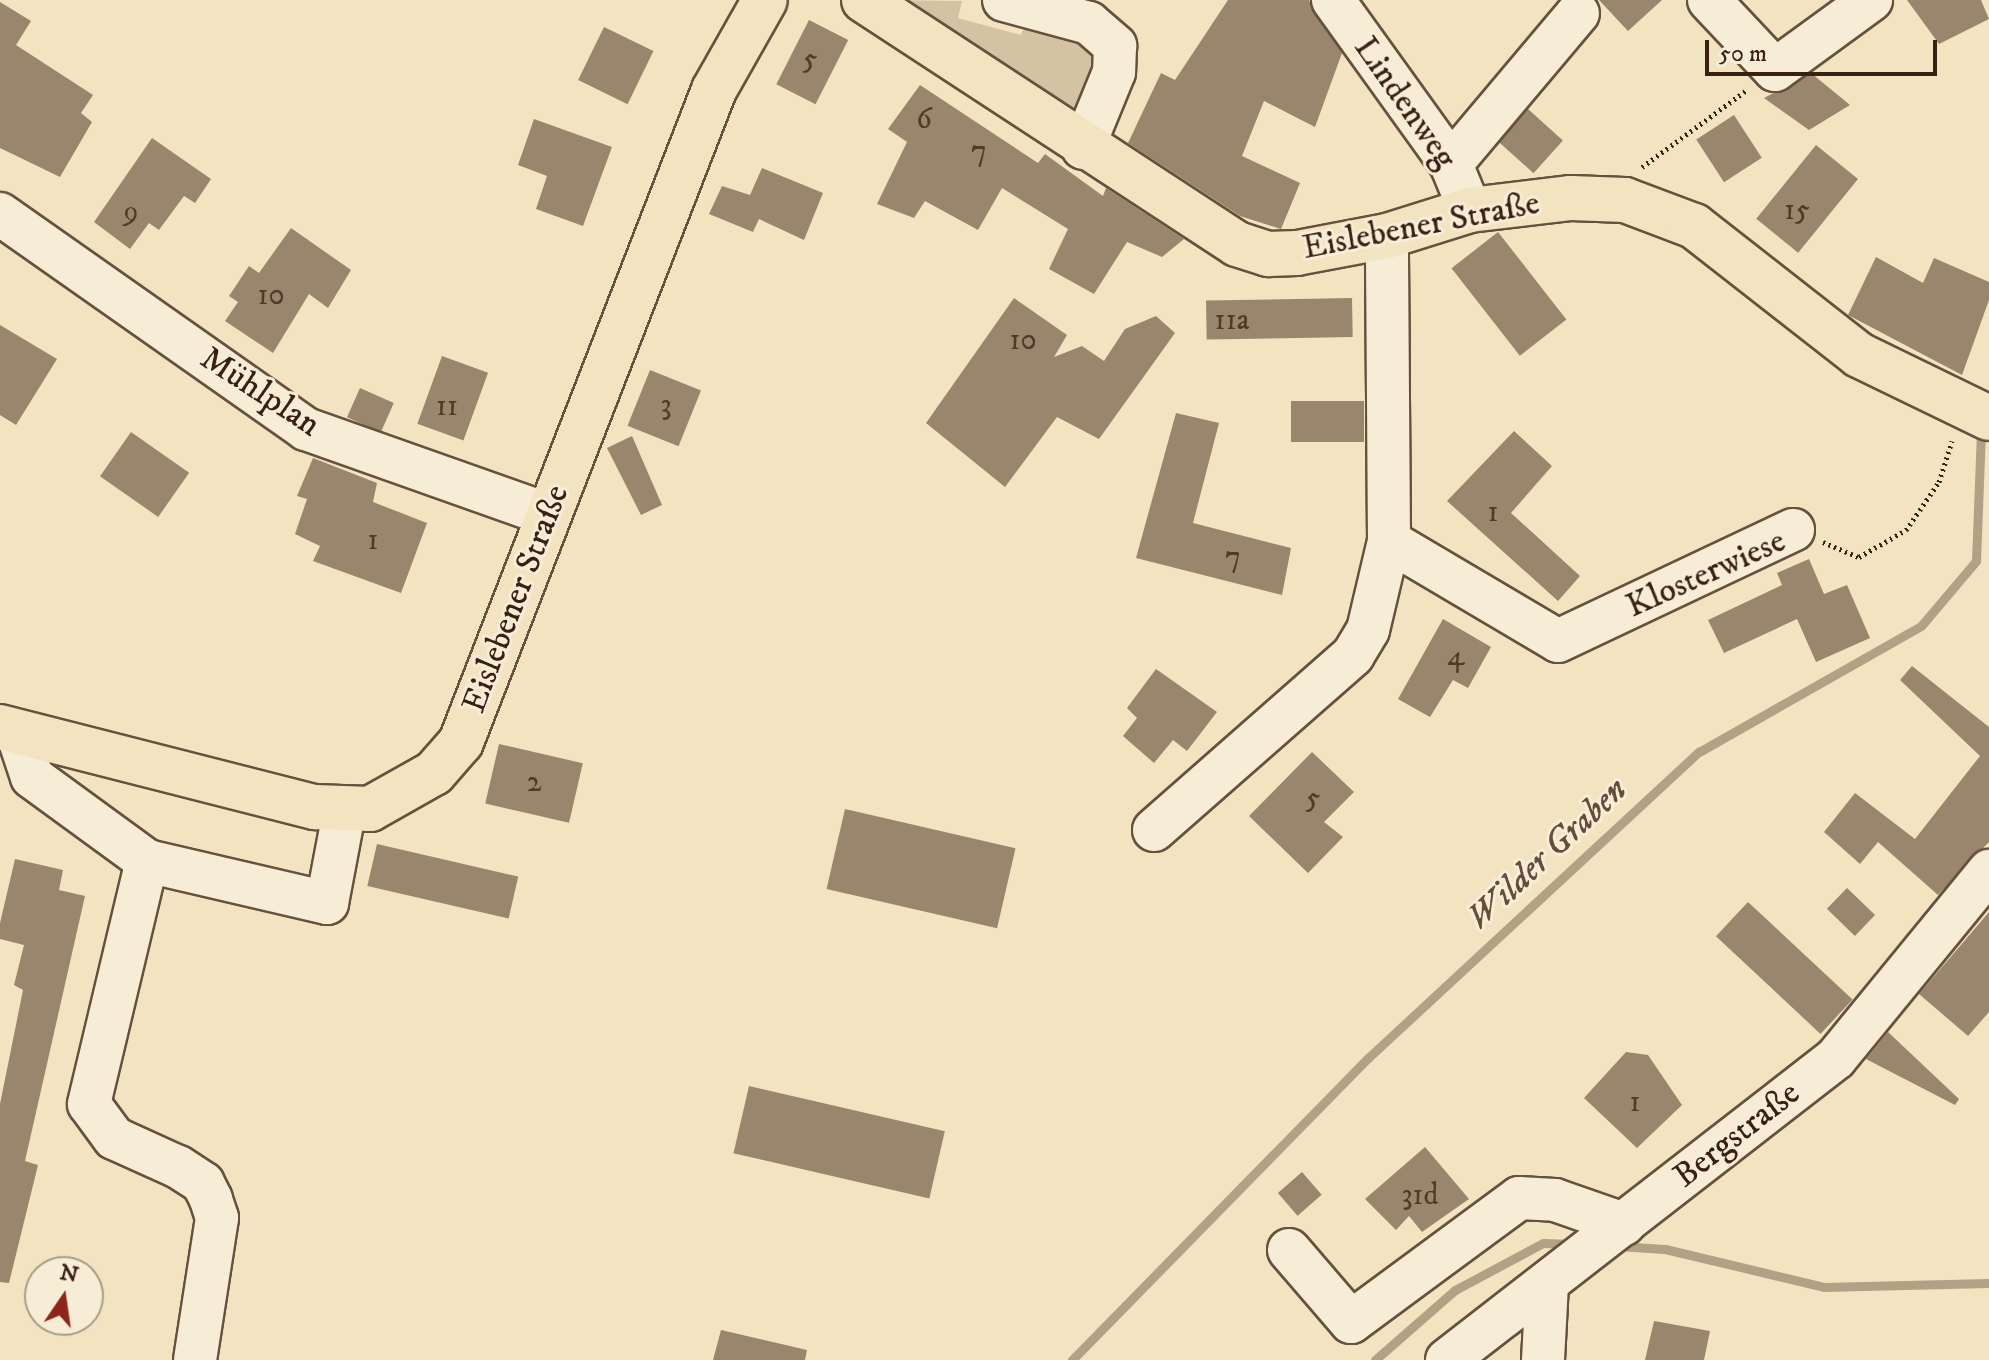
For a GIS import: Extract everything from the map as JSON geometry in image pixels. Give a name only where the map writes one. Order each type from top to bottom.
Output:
[{"type":"main road","name":"Eislebener Straße","points":[[9,731],[315,807],[370,809],[404,795],[434,773],[461,742],[714,90],[765,0]]},
{"type":"main road","name":"Eislebener Straße","points":[[864,0],[1083,148],[1237,244],[1268,254],[1387,236],[1470,210],[1571,198],[1625,200],[1694,226],[1859,355],[1976,412]]},
{"type":"street","points":[[1004,0],[1089,23],[1115,46],[1114,72],[1083,148]]},
{"type":"street","points":[[1709,0],[1775,70],[1871,0]]},
{"type":"street","name":"Lindenweg","points":[[1341,3],[1451,164],[1470,210]]},
{"type":"street","points":[[1451,164],[1578,13]]},
{"type":"street","name":"Mühlplan","points":[[0,214],[306,429],[549,515]]},
{"type":"street","points":[[1154,830],[1353,655],[1368,630],[1389,541],[1387,236]]},
{"type":"street","name":"Klosterwiese","points":[[1389,541],[1558,641],[1793,530]]},
{"type":"street","points":[[9,731],[32,777],[147,861],[327,903],[345,808]]},
{"type":"street","points":[[147,861],[89,1104],[114,1138],[178,1167],[203,1183],[211,1199],[217,1218],[195,1360]]},
{"type":"street","name":"Bergstraße","points":[[1447,1360],[1836,1058],[1989,871]]},
{"type":"street","points":[[1289,1250],[1351,1322],[1519,1198],[1555,1200],[1619,1228]]},
{"type":"street","points":[[1543,1360],[1547,1284]]},
{"type":"path","points":[[1625,200],[1642,167],[1775,70]]},
{"type":"path","name":"Klosterwiese","points":[[1793,530],[1859,557],[1906,530],[1939,482],[1976,412]]},
{"type":"shaded area","points":[[885,0],[962,1],[958,18],[1021,35],[1027,18],[1090,45],[1100,70],[1079,106],[1057,112]]},
{"type":"building","points":[[1228,0],[1309,0],[1342,53],[1315,127],[1264,101],[1242,156],[1300,183],[1281,229],[1240,216],[1128,143],[1161,73],[1175,80]]},
{"type":"building","points":[[1599,0],[1662,0],[1628,31]]},
{"type":"building","points":[[1907,0],[1981,0],[1989,19],[1939,44]]},
{"type":"building","points":[[0,2],[31,21],[16,45],[93,95],[81,113],[92,122],[60,177],[0,148]]},
{"type":"building","points":[[809,20],[848,40],[816,104],[776,84]]},
{"type":"building","points":[[604,27],[653,51],[628,104],[578,80]]},
{"type":"building","points":[[1811,73],[1850,105],[1809,130],[1764,98]]},
{"type":"building","points":[[920,85],[1038,163],[1045,154],[1103,196],[1106,188],[1184,239],[1162,257],[1127,242],[1094,294],[1049,269],[1068,229],[1002,188],[978,230],[925,201],[914,218],[877,204],[907,142],[888,129]]},
{"type":"building","points":[[1528,109],[1563,140],[1533,173],[1499,142]]},
{"type":"building","points":[[1734,115],[1762,158],[1724,182],[1696,140]]},
{"type":"building","points":[[534,119],[612,147],[583,226],[536,209],[547,176],[518,165]]},
{"type":"building","points":[[152,138],[211,179],[195,203],[184,196],[159,230],[149,223],[130,249],[94,222]]},
{"type":"building","points":[[1816,145],[1858,179],[1798,253],[1756,219]]},
{"type":"building","points":[[762,168],[823,193],[804,240],[759,219],[753,232],[709,214],[722,186],[750,195]]},
{"type":"building","points":[[291,228],[351,270],[328,308],[309,294],[273,353],[225,321],[238,302],[229,296],[249,266],[259,273]]},
{"type":"building","points":[[1498,232],[1566,319],[1520,356],[1452,268]]},
{"type":"building","points":[[1876,257],[1923,283],[1934,258],[1989,282],[1989,300],[1962,375],[1848,315]]},
{"type":"building","points":[[1014,298],[1067,335],[1054,357],[1082,346],[1104,361],[1125,329],[1156,316],[1175,333],[1099,439],[1057,417],[1005,487],[926,423]]},
{"type":"building","points":[[1352,298],[1353,337],[1207,340],[1206,301]]},
{"type":"building","points":[[0,325],[57,359],[16,425],[0,415]]},
{"type":"building","points":[[442,356],[488,373],[463,440],[417,424]]},
{"type":"building","points":[[650,370],[701,391],[679,446],[628,426]]},
{"type":"building","points":[[360,388],[394,403],[381,432],[347,417]]},
{"type":"building","points":[[1291,401],[1364,401],[1364,442],[1291,442]]},
{"type":"building","points":[[1176,413],[1219,423],[1193,523],[1291,548],[1282,595],[1136,558]]},
{"type":"building","points":[[1514,431],[1552,466],[1511,513],[1580,576],[1558,601],[1447,501]]},
{"type":"building","points":[[131,432],[189,473],[158,517],[100,476]]},
{"type":"building","points":[[632,436],[662,505],[641,515],[607,448]]},
{"type":"building","points":[[313,458],[377,483],[373,502],[427,523],[401,593],[313,561],[320,546],[295,534],[307,499],[297,496]]},
{"type":"building","points":[[1809,559],[1824,594],[1847,585],[1870,638],[1816,662],[1797,619],[1724,653],[1708,620],[1782,585],[1777,573]]},
{"type":"building","points":[[1443,619],[1491,647],[1468,688],[1453,680],[1430,717],[1398,699]]},
{"type":"building","points":[[1912,666],[1989,727],[1989,842],[1938,895],[1878,842],[1860,864],[1824,832],[1855,793],[1915,839],[1980,756],[1900,680]]},
{"type":"building","points":[[1156,669],[1217,712],[1187,751],[1173,740],[1154,763],[1123,736],[1137,718],[1127,708]]},
{"type":"building","points":[[499,744],[583,763],[569,823],[485,803]]},
{"type":"building","points":[[1312,752],[1354,792],[1324,822],[1343,837],[1308,873],[1249,816]]},
{"type":"building","points":[[845,809],[1016,848],[997,928],[827,889]]},
{"type":"building","points":[[377,844],[518,877],[509,919],[367,886]]},
{"type":"building","points":[[15,859],[63,870],[59,890],[85,896],[25,1161],[38,1165],[9,1283],[0,1282],[0,1104],[23,990],[14,985],[24,945],[0,939],[0,923]]},
{"type":"building","points":[[1847,888],[1875,915],[1855,936],[1827,909]]},
{"type":"building","points":[[1748,902],[1853,1000],[1821,1034],[1716,936]]},
{"type":"building","points":[[1989,912],[1989,1012],[1968,1036],[1919,994]]},
{"type":"building","points":[[1888,1032],[1959,1099],[1955,1105],[1866,1059]]},
{"type":"building","points":[[1626,1052],[1648,1055],[1682,1105],[1637,1148],[1584,1098]]},
{"type":"building","points":[[749,1086],[945,1131],[929,1198],[733,1153]]},
{"type":"building","points":[[1425,1147],[1469,1199],[1422,1232],[1409,1216],[1396,1230],[1365,1199]]},
{"type":"building","points":[[1302,1172],[1322,1195],[1298,1216],[1278,1193]]},
{"type":"building","points":[[1654,1321],[1710,1331],[1704,1360],[1645,1360]]},
{"type":"building","points":[[721,1330],[807,1350],[805,1360],[713,1360]]},
{"type":"waterway","name":"Wilder Graben","points":[[1072,1360],[1368,1058],[1699,752],[1921,626],[1976,561],[1981,428]]},
{"type":"waterway","points":[[1375,1360],[1455,1290],[1543,1243],[1574,1244]]},
{"type":"waterway","points":[[1617,1246],[1665,1249],[1824,1287],[1989,1283]]}]
